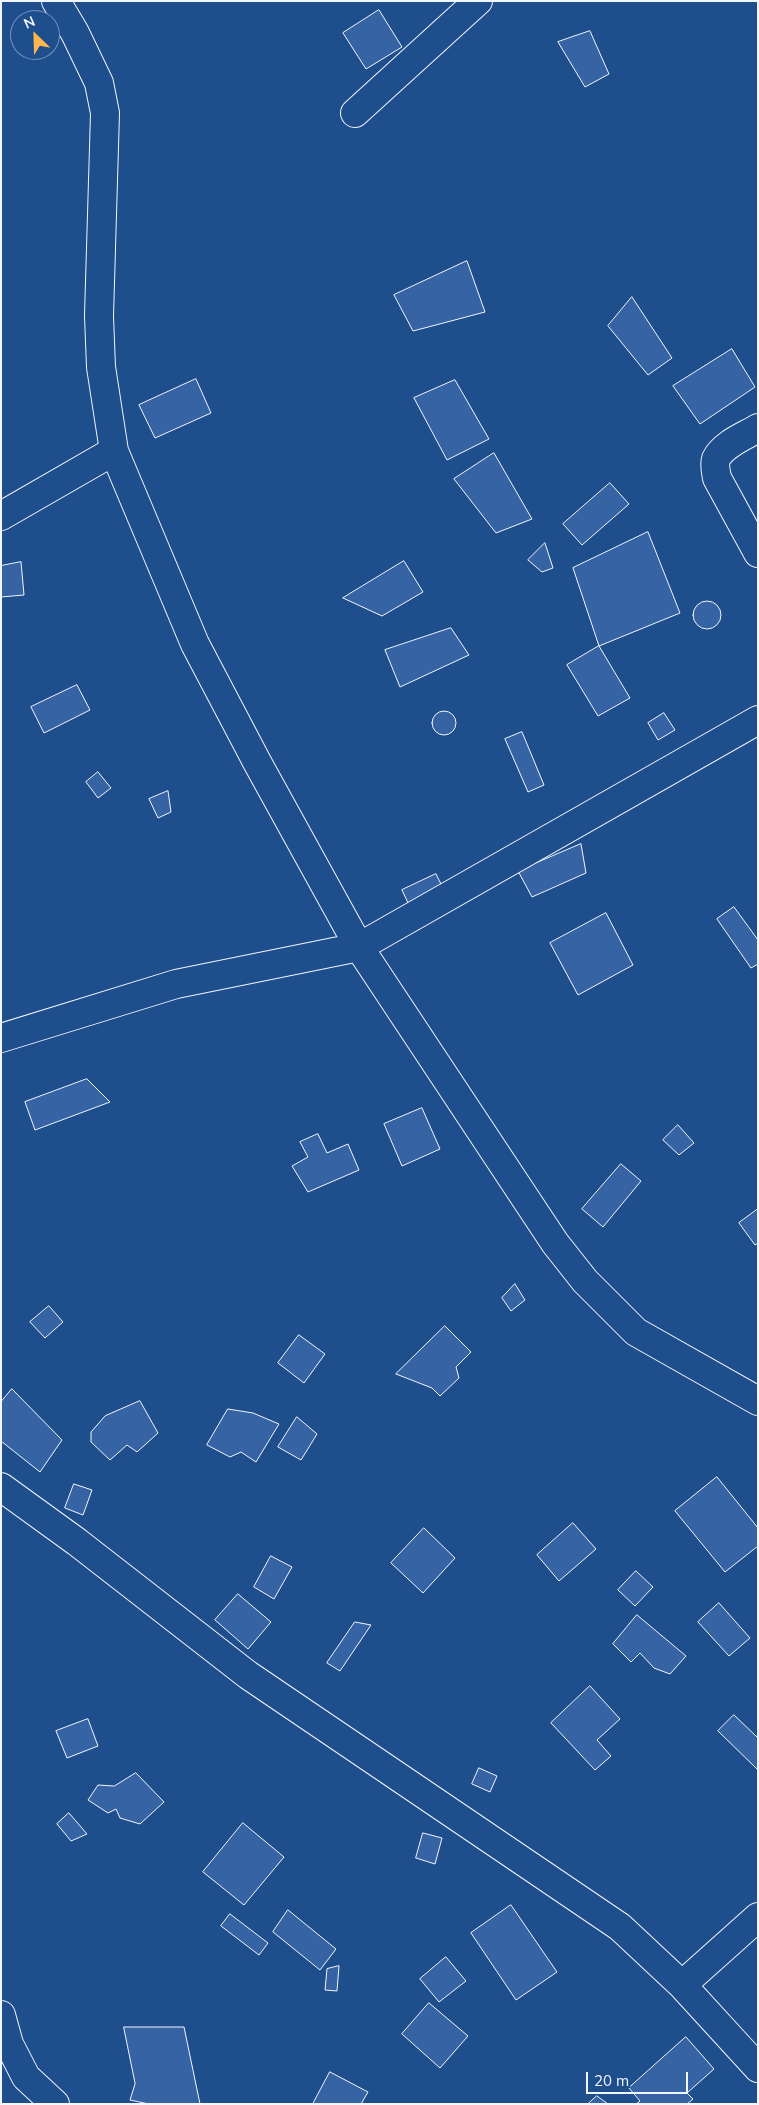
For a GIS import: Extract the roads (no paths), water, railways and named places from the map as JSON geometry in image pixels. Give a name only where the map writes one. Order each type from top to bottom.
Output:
[{"type":"street","points":[[56,1],[99,84],[105,113],[99,316],[102,367],[114,451],[195,644],[257,762],[359,947],[555,1243],[585,1281],[636,1332],[758,1401]]},
{"type":"street","points":[[355,113],[478,1]]},
{"type":"street","points":[[758,428],[723,450],[716,459],[715,465],[718,478],[758,553]]},
{"type":"street","points":[[1,516],[114,451]]},
{"type":"street","points":[[1,1038],[176,984],[359,947],[758,720]]},
{"type":"street","points":[[1,1487],[77,1542],[248,1675],[620,1927],[682,1985],[758,2068]]},
{"type":"street","points":[[682,1985],[758,1917]]},
{"type":"street","points":[[1,2016],[8,2044],[26,2077],[54,2104]]}]
